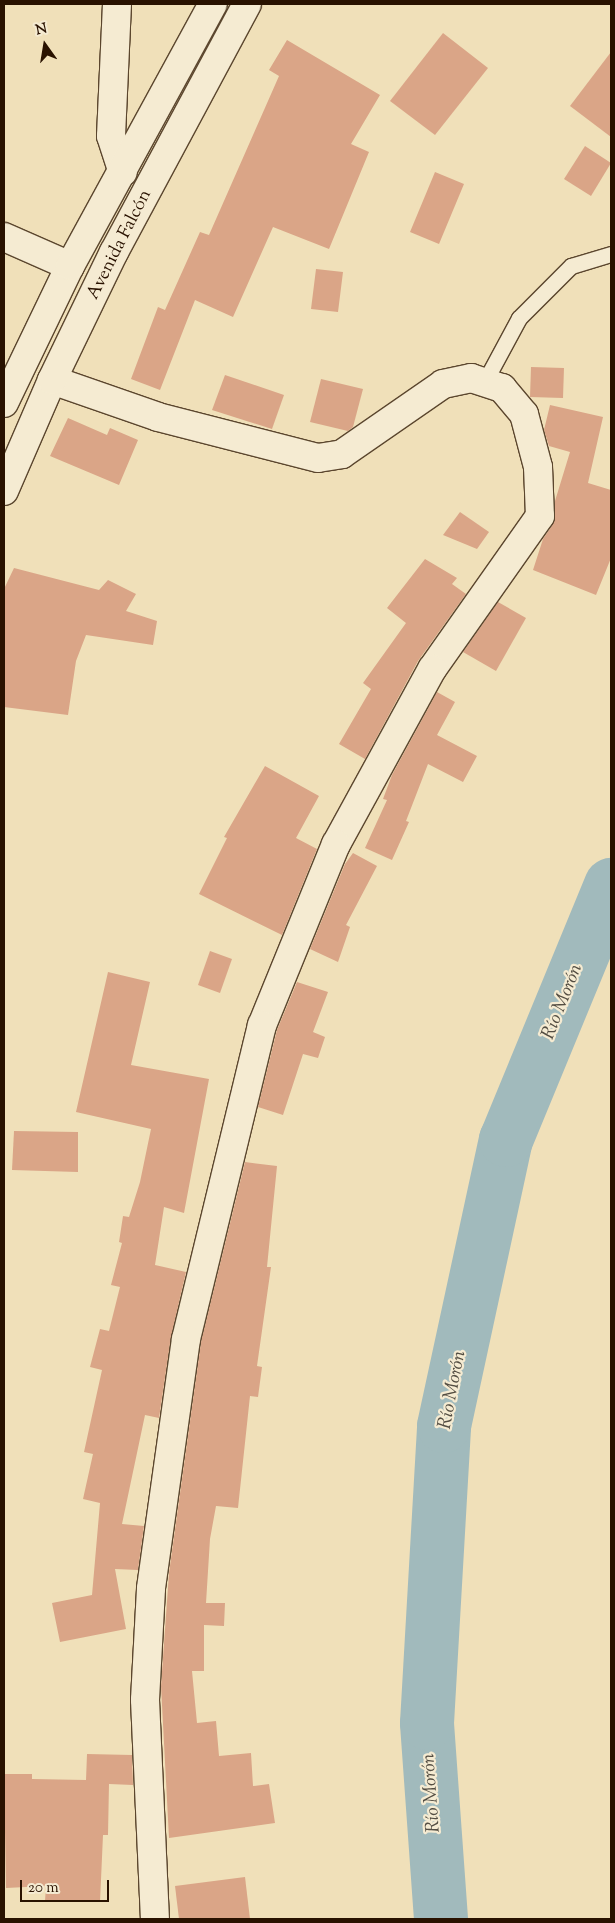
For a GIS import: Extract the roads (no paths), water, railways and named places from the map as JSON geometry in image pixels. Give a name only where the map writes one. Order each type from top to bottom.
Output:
[{"type":"street","points":[[117,4],[111,136],[123,172]]},
{"type":"street","name":"Avenida Falcón","points":[[4,404],[70,266],[214,4]]},
{"type":"street","name":"Avenida Falcón","points":[[4,492],[52,380],[114,252],[247,4]]},
{"type":"street","points":[[4,237],[70,266]]},
{"type":"street","points":[[52,380],[158,417],[318,458],[342,454],[443,384],[471,378],[502,388],[524,414],[538,467],[540,516],[432,669],[336,844],[262,1025],[186,1339],[151,1589],[145,1700],[151,1917]]},
{"type":"lane","points":[[484,383],[519,318],[571,266],[611,254]]},
{"type":"waterway","name":"Río Morón","points":[[441,1919],[427,1723],[444,1426],[506,1140],[611,885]]}]
